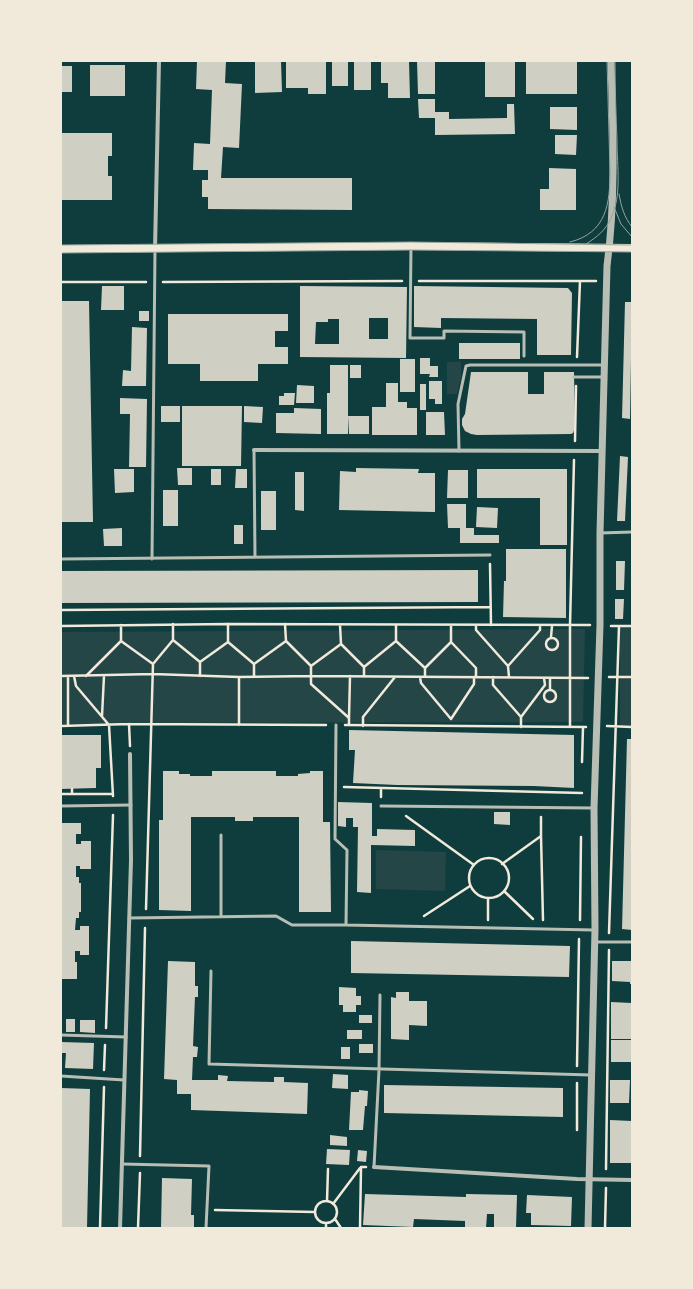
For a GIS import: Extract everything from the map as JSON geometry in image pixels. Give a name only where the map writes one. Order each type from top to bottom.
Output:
[{"type":"main road","points":[[61,249],[411,246],[632,248]]},
{"type":"street","points":[[155,249],[159,61]]},
{"type":"street","points":[[588,1228],[595,930],[594,808],[600,625],[600,533],[607,281],[614,171],[611,61]]},
{"type":"street","points":[[254,450],[603,451]]},
{"type":"street","points":[[120,1228],[131,860],[130,754]]},
{"type":"street","points":[[374,1167],[632,1180]]},
{"type":"lane","points":[[411,246],[410,338],[444,338],[444,331],[524,332],[524,356]]},
{"type":"lane","points":[[152,559],[155,249]]},
{"type":"lane","points":[[459,451],[458,404],[466,366],[605,365]]},
{"type":"lane","points":[[574,377],[605,377]]},
{"type":"lane","points":[[254,450],[255,557]]},
{"type":"lane","points":[[600,533],[632,532]]},
{"type":"lane","points":[[61,559],[490,555]]},
{"type":"lane","points":[[336,725],[335,839],[348,850],[346,925]]},
{"type":"lane","points":[[61,806],[131,805]]},
{"type":"lane","points":[[381,806],[594,808]]},
{"type":"lane","points":[[221,835],[221,916]]},
{"type":"lane","points":[[129,918],[276,916],[292,925],[595,930]]},
{"type":"lane","points":[[594,942],[632,942]]},
{"type":"lane","points":[[211,971],[209,1064],[592,1075]]},
{"type":"lane","points":[[374,1167],[379,1070],[380,995]]},
{"type":"lane","points":[[61,1034],[126,1037]]},
{"type":"lane","points":[[61,1076],[124,1080]]},
{"type":"lane","points":[[122,1164],[209,1166],[206,1228]]},
{"type":"path","points":[[61,282],[607,281]]},
{"type":"path","points":[[490,555],[490,625]]},
{"type":"path","points":[[61,610],[490,607]]},
{"type":"path","points":[[138,1228],[152,674],[153,664],[173,640],[173,624]]},
{"type":"path","points":[[61,626],[173,624],[632,626]]},
{"type":"path","points":[[228,624],[228,642],[254,664],[254,677]]},
{"type":"path","points":[[285,624],[286,641],[311,666],[311,684],[349,718]]},
{"type":"path","points":[[340,625],[341,644],[364,667],[364,676]]},
{"type":"path","points":[[396,625],[396,641],[425,668]]},
{"type":"path","points":[[451,625],[451,642],[476,668],[474,684],[451,719]]},
{"type":"path","points":[[476,625],[476,630],[508,666],[509,678]]},
{"type":"path","points":[[570,625],[570,727]]},
{"type":"path","points":[[86,676],[121,641],[120,626]]},
{"type":"path","points":[[508,666],[540,630],[540,626]]},
{"type":"path","points":[[552,626],[552,637]]},
{"type":"path","points":[[604,1228],[609,942],[619,626]]},
{"type":"path","points":[[552,637],[556,638],[558,642],[557,647],[554,650],[549,650],[545,643],[547,639],[552,637]]},
{"type":"path","points":[[173,640],[200,662]]},
{"type":"path","points":[[121,641],[153,664]]},
{"type":"path","points":[[254,664],[286,641]]},
{"type":"path","points":[[364,667],[396,641]]},
{"type":"path","points":[[200,662],[228,642]]},
{"type":"path","points":[[425,677],[425,668],[451,642]]},
{"type":"path","points":[[311,666],[341,644]]},
{"type":"path","points":[[200,662],[200,676]]},
{"type":"path","points":[[61,676],[152,674],[239,677],[632,677]]},
{"type":"path","points":[[68,676],[68,726]]},
{"type":"path","points":[[74,676],[76,686],[109,725],[113,794],[111,805],[113,810],[100,1228]]},
{"type":"path","points":[[102,716],[104,676]]},
{"type":"path","points":[[349,725],[350,676]]},
{"type":"path","points":[[239,677],[239,725]]},
{"type":"path","points":[[363,726],[363,717],[395,677]]},
{"type":"path","points":[[420,677],[421,683],[451,719],[452,726]]},
{"type":"path","points":[[493,677],[493,685],[521,717]]},
{"type":"path","points":[[521,727],[521,717],[545,685],[544,678]]},
{"type":"path","points":[[550,678],[550,689]]},
{"type":"path","points":[[550,689],[557,695],[553,702],[548,702],[544,695],[546,691],[550,689]]},
{"type":"path","points":[[129,724],[130,754]]},
{"type":"path","points":[[629,727],[632,724]]},
{"type":"path","points":[[582,763],[583,727]]},
{"type":"path","points":[[335,786],[582,793],[582,808]]},
{"type":"path","points":[[72,789],[72,794]]},
{"type":"path","points":[[61,794],[113,794]]},
{"type":"path","points":[[391,806],[474,865]]},
{"type":"path","points":[[541,808],[544,929]]},
{"type":"path","points":[[577,1131],[581,831]]},
{"type":"path","points":[[502,864],[542,836]]},
{"type":"path","points":[[488,858],[502,864],[507,870],[509,877],[508,885],[504,891],[499,895],[488,898],[480,896],[474,892],[470,886],[469,879],[470,872],[474,865],[480,860],[488,858]]},
{"type":"path","points":[[409,926],[470,886]]},
{"type":"path","points":[[504,891],[544,929]]},
{"type":"path","points":[[488,898],[489,928]]},
{"type":"path","points":[[361,1167],[374,1167]]},
{"type":"path","points":[[333,1204],[361,1167]]},
{"type":"path","points":[[360,1228],[361,1167]]},
{"type":"path","points":[[327,1201],[328,1169]]},
{"type":"path","points":[[327,1201],[333,1204],[337,1210],[335,1219],[326,1224],[317,1219],[315,1212],[317,1205],[327,1201]]},
{"type":"path","points":[[206,1210],[315,1212]]},
{"type":"path","points":[[335,1219],[340,1228]]},
{"type":"shaded area","points":[[447,362],[461,362],[461,377],[457,394],[447,394]]},
{"type":"shaded area","points":[[620,627],[632,627],[632,726],[620,726]]},
{"type":"shaded area","points":[[585,629],[583,722],[61,724],[61,632]]},
{"type":"shaded area","points":[[376,850],[446,852],[445,891],[376,889]]},
{"type":"building","points":[[197,61],[226,61],[225,83],[242,84],[239,148],[223,147],[221,178],[352,178],[352,210],[208,209],[208,197],[202,197],[202,180],[208,180],[208,170],[193,170],[194,143],[210,144],[212,90],[196,89]]},
{"type":"building","points":[[255,61],[281,61],[282,92],[255,93]]},
{"type":"building","points":[[286,61],[326,61],[326,94],[308,94],[308,88],[286,88]]},
{"type":"building","points":[[332,61],[348,61],[348,86],[332,86]]},
{"type":"building","points":[[354,61],[371,61],[371,90],[354,90]]},
{"type":"building","points":[[381,61],[409,61],[410,98],[388,98],[388,83],[381,83]]},
{"type":"building","points":[[417,61],[435,61],[435,94],[418,94]]},
{"type":"building","points":[[485,61],[515,61],[515,97],[485,97]]},
{"type":"building","points":[[526,61],[577,61],[577,94],[526,94]]},
{"type":"building","points":[[90,65],[125,65],[125,96],[90,96]]},
{"type":"building","points":[[61,66],[72,66],[72,92],[61,92]]},
{"type":"building","points":[[418,99],[435,99],[435,112],[449,112],[449,119],[507,118],[507,104],[514,104],[515,134],[435,135],[435,118],[419,118]]},
{"type":"building","points":[[550,107],[577,107],[577,130],[550,129]]},
{"type":"building","points":[[61,133],[112,133],[112,156],[108,156],[108,176],[112,176],[112,200],[61,200]]},
{"type":"building","points":[[555,135],[577,135],[576,155],[555,154]]},
{"type":"building","points":[[549,168],[576,169],[576,210],[540,210],[540,189],[549,189]]},
{"type":"building","points":[[102,286],[124,286],[124,310],[101,310]]},
{"type":"building","points":[[300,286],[407,287],[406,358],[300,357]],"holes":[[[369,318],[388,318],[388,339],[369,339]],[[328,319],[339,319],[339,344],[315,344],[316,322],[328,322]]]},
{"type":"building","points":[[414,286],[568,288],[572,293],[571,355],[537,355],[537,319],[441,318],[441,328],[414,327]]},
{"type":"building","points":[[61,301],[89,301],[93,522],[61,522]]},
{"type":"building","points":[[625,302],[632,302],[630,419],[622,418]]},
{"type":"building","points":[[139,311],[149,311],[149,321],[139,321]]},
{"type":"building","points":[[168,314],[288,314],[288,331],[275,331],[275,347],[288,347],[288,364],[258,364],[258,381],[200,381],[200,364],[168,364]]},
{"type":"building","points":[[132,327],[147,328],[146,386],[122,386],[123,370],[131,371]]},
{"type":"building","points":[[459,343],[520,343],[520,359],[459,359]]},
{"type":"building","points":[[420,358],[430,358],[430,366],[438,366],[438,377],[429,377],[430,374],[420,374]]},
{"type":"building","points":[[400,359],[415,359],[415,392],[400,392]]},
{"type":"building","points":[[330,365],[348,365],[348,434],[327,434],[327,393],[330,393]]},
{"type":"building","points":[[350,365],[361,365],[361,378],[350,378]]},
{"type":"building","points":[[471,372],[528,372],[528,394],[544,394],[544,372],[574,372],[575,428],[573,433],[477,435],[465,431],[462,425],[462,419],[465,414]]},
{"type":"building","points":[[429,381],[442,381],[442,404],[435,404],[435,399],[429,399]]},
{"type":"building","points":[[386,383],[398,383],[398,402],[407,402],[407,408],[417,408],[417,435],[372,435],[372,407],[386,407]]},
{"type":"building","points":[[420,384],[426,384],[426,410],[420,410]]},
{"type":"building","points":[[297,385],[314,386],[314,403],[296,403]]},
{"type":"building","points":[[284,393],[295,393],[294,405],[279,405],[279,396],[284,396]]},
{"type":"building","points":[[120,398],[147,399],[146,467],[129,467],[130,414],[120,414]]},
{"type":"building","points":[[161,406],[180,406],[180,422],[161,422]]},
{"type":"building","points":[[182,406],[242,406],[241,466],[182,466]]},
{"type":"building","points":[[244,406],[263,407],[262,423],[244,422]]},
{"type":"building","points":[[294,408],[321,409],[321,434],[276,433],[276,413],[294,413]]},
{"type":"building","points":[[426,412],[444,412],[445,435],[426,435]]},
{"type":"building","points":[[348,416],[369,416],[369,434],[349,434]]},
{"type":"building","points":[[620,456],[628,457],[625,521],[617,521]]},
{"type":"building","points":[[177,468],[192,468],[192,485],[178,485]]},
{"type":"building","points":[[356,468],[419,469],[418,473],[435,473],[435,512],[339,510],[340,471],[356,472]]},
{"type":"building","points":[[114,469],[134,469],[134,492],[115,493]]},
{"type":"building","points":[[211,469],[221,469],[221,485],[211,485]]},
{"type":"building","points":[[236,469],[247,469],[247,488],[235,488]]},
{"type":"building","points":[[477,469],[567,469],[567,545],[540,545],[540,498],[477,498]]},
{"type":"building","points":[[448,470],[468,470],[468,498],[447,498]]},
{"type":"building","points":[[295,472],[304,472],[304,511],[295,510]]},
{"type":"building","points":[[163,490],[178,490],[178,526],[163,526]]},
{"type":"building","points":[[261,491],[276,491],[276,530],[261,530]]},
{"type":"building","points":[[447,504],[466,504],[466,528],[474,528],[474,535],[499,535],[499,543],[460,543],[460,528],[448,528]]},
{"type":"building","points":[[477,507],[498,508],[497,528],[476,527]]},
{"type":"building","points":[[234,525],[243,525],[243,544],[234,544]]},
{"type":"building","points":[[122,528],[122,546],[104,546],[103,529]]},
{"type":"building","points":[[506,549],[566,549],[566,618],[503,617],[504,581],[506,581]]},
{"type":"building","points":[[616,561],[625,561],[624,590],[616,590]]},
{"type":"building","points":[[478,570],[478,602],[61,603],[61,571]]},
{"type":"building","points":[[615,599],[624,599],[623,619],[615,619]]},
{"type":"building","points":[[349,730],[574,735],[574,788],[353,783],[355,750],[349,750]]},
{"type":"building","points":[[61,735],[101,735],[101,768],[96,768],[96,788],[61,789]]},
{"type":"building","points":[[627,739],[632,739],[632,930],[622,929]]},
{"type":"building","points":[[163,771],[179,771],[179,774],[190,774],[190,776],[212,776],[212,771],[276,771],[276,776],[298,776],[298,774],[310,773],[310,771],[323,771],[323,822],[330,822],[331,912],[299,912],[299,817],[253,817],[253,821],[235,821],[235,817],[191,817],[191,911],[159,910],[159,820],[163,820]]},
{"type":"building","points":[[338,802],[372,803],[372,836],[377,836],[377,829],[415,830],[415,846],[371,845],[371,893],[357,892],[358,827],[353,827],[353,818],[346,818],[346,827],[338,826]]},
{"type":"building","points":[[494,812],[510,812],[510,825],[494,824]]},
{"type":"building","points":[[61,823],[81,823],[81,834],[76,834],[76,844],[81,844],[81,841],[91,841],[91,869],[80,869],[80,866],[76,866],[76,877],[79,877],[79,883],[81,883],[81,912],[79,912],[79,918],[76,918],[75,930],[80,930],[80,926],[89,926],[89,955],[80,955],[80,951],[75,951],[75,962],[77,962],[77,979],[61,979]]},
{"type":"building","points":[[351,941],[570,946],[569,977],[351,973]]},
{"type":"building","points":[[168,961],[195,962],[195,986],[198,986],[198,997],[195,997],[193,1046],[198,1047],[197,1057],[193,1057],[192,1080],[218,1080],[218,1075],[228,1076],[227,1081],[274,1082],[274,1077],[284,1077],[284,1082],[308,1083],[307,1114],[191,1110],[191,1094],[177,1094],[177,1080],[164,1079]]},
{"type":"building","points":[[612,961],[632,961],[632,984],[630,984],[630,982],[612,981]]},
{"type":"building","points":[[339,987],[356,988],[356,996],[361,996],[361,1005],[356,1005],[356,1012],[343,1012],[343,1005],[339,1005]]},
{"type":"building","points":[[396,992],[409,992],[409,1001],[427,1001],[427,1026],[409,1025],[409,1040],[391,1039],[391,997],[396,998]]},
{"type":"building","points":[[611,1002],[632,1003],[632,1039],[611,1039]]},
{"type":"building","points":[[359,1015],[372,1015],[372,1023],[359,1023]]},
{"type":"building","points":[[66,1019],[75,1019],[75,1032],[66,1032]]},
{"type":"building","points":[[80,1020],[95,1020],[95,1033],[80,1032]]},
{"type":"building","points":[[347,1030],[362,1030],[362,1039],[347,1039]]},
{"type":"building","points":[[611,1040],[632,1040],[632,1062],[611,1062]]},
{"type":"building","points":[[61,1042],[94,1043],[93,1069],[65,1068],[66,1053],[61,1053]]},
{"type":"building","points":[[359,1044],[373,1044],[373,1053],[359,1053]]},
{"type":"building","points":[[341,1047],[350,1047],[350,1059],[341,1059]]},
{"type":"building","points":[[333,1074],[348,1075],[348,1089],[332,1088]]},
{"type":"building","points":[[610,1080],[630,1080],[629,1103],[610,1103]]},
{"type":"building","points":[[384,1085],[563,1088],[563,1117],[384,1113]]},
{"type":"building","points":[[61,1088],[90,1089],[87,1228],[61,1228]]},
{"type":"building","points":[[359,1090],[368,1091],[363,1130],[349,1130],[351,1092],[359,1092]]},
{"type":"building","points":[[610,1120],[632,1121],[632,1163],[610,1163]]},
{"type":"building","points":[[330,1135],[347,1137],[347,1146],[330,1145]]},
{"type":"building","points":[[327,1149],[350,1150],[349,1165],[326,1164]]},
{"type":"building","points":[[358,1150],[367,1151],[366,1162],[357,1161]]},
{"type":"building","points":[[162,1178],[192,1179],[191,1215],[194,1215],[194,1228],[161,1228]]},
{"type":"building","points":[[365,1194],[466,1197],[466,1194],[517,1195],[516,1228],[494,1227],[494,1214],[487,1214],[486,1228],[465,1228],[465,1221],[414,1219],[413,1227],[363,1225]]},
{"type":"building","points":[[527,1195],[572,1197],[571,1226],[531,1225],[531,1213],[526,1213]]},
{"type":"tram line","points":[[570,242],[582,238],[592,232],[599,224],[607,205],[610,183],[607,61]]},
{"type":"tram line","points":[[586,244],[607,226],[617,200],[618,180],[615,61]]},
{"type":"tram line","points":[[619,194],[623,211],[632,227]]},
{"type":"tram line","points":[[614,207],[621,224],[632,237]]},
{"type":"tram line","points":[[61,245],[411,242],[632,245]]},
{"type":"tram line","points":[[61,253],[411,250],[632,252]]}]
